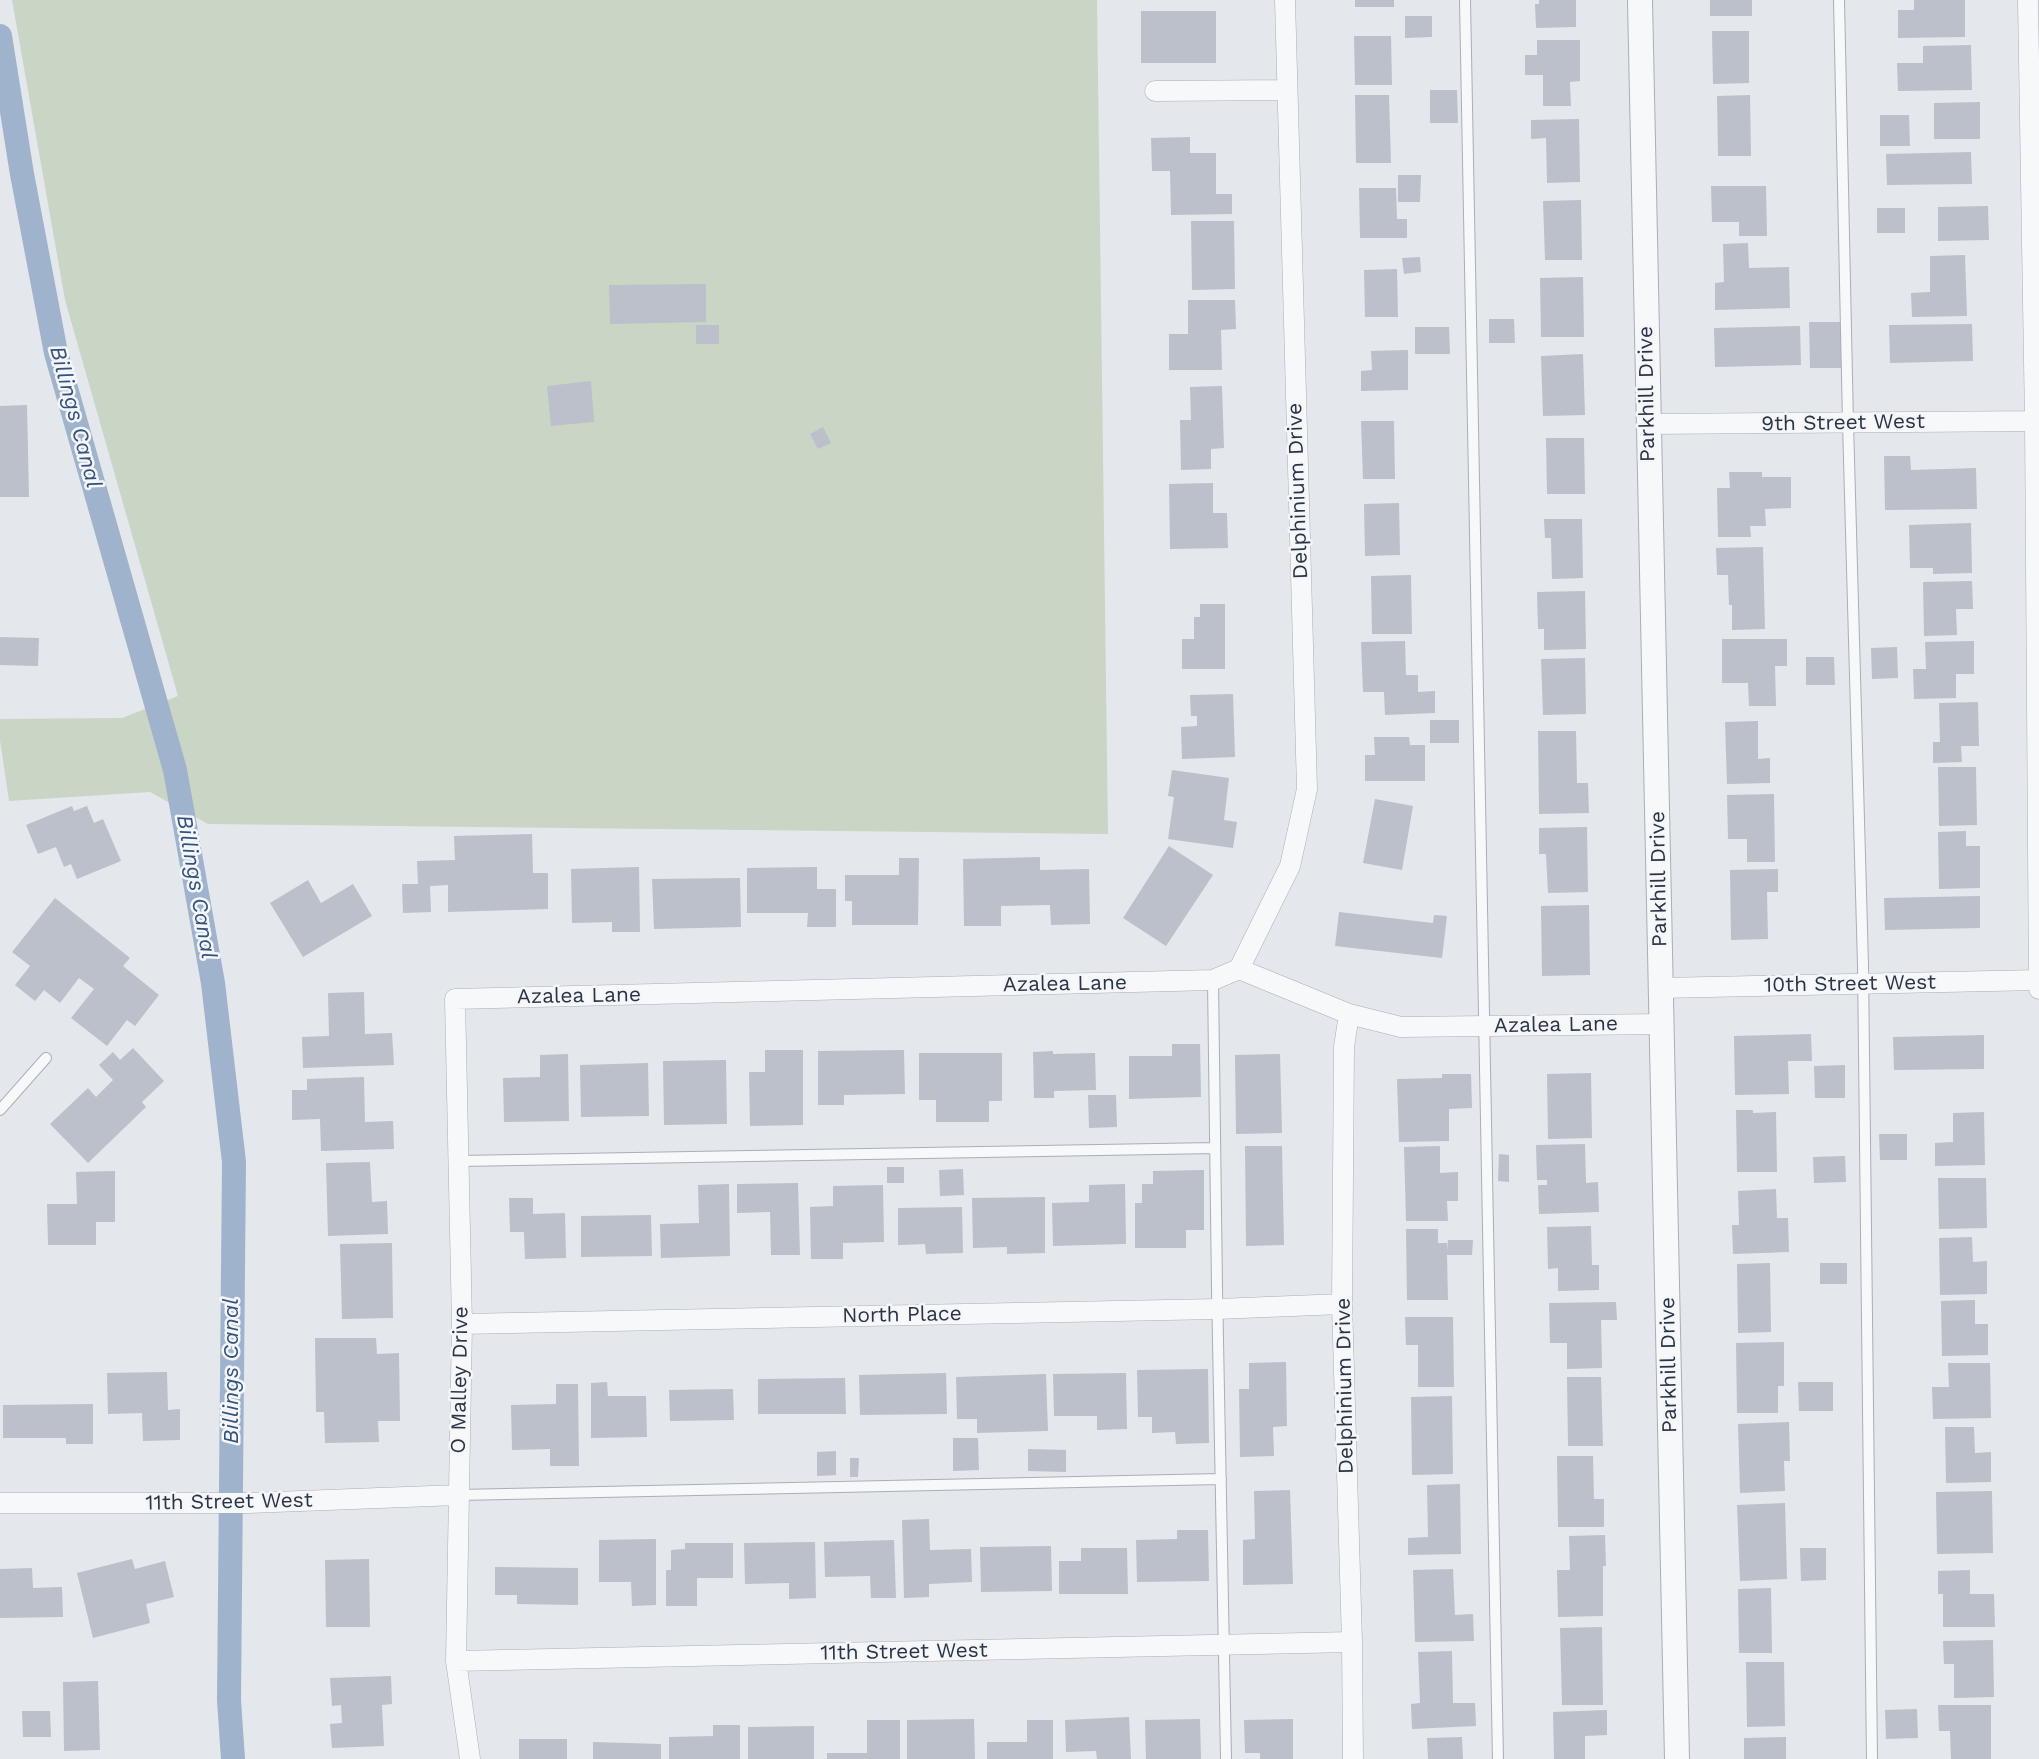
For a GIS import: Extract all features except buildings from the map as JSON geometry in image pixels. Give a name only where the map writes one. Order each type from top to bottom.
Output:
[{"type":"street","name":"Delphinium Drive","points":[[1239,969],[1290,866],[1308,789],[1285,0]]},
{"type":"street","name":"Parkhill Drive","points":[[1640,0],[1677,1759]]},
{"type":"street","points":[[2028,0],[2037,421],[2039,990]]},
{"type":"street","points":[[1155,91],[1286,90]]},
{"type":"street","name":"9th Street West","points":[[1648,424],[2037,421]]},
{"type":"street","name":"Azalea Lane","points":[[455,999],[1213,980],[1239,969],[1348,1014],[1401,1027],[1662,1024]]},
{"type":"street","name":"10th Street West","points":[[1661,988],[2038,980]]},
{"type":"street","name":"O Malley Drive","points":[[455,999],[462,1324],[456,1661],[470,1759]]},
{"type":"street","name":"Delphinium Drive","points":[[1348,1014],[1344,1047],[1342,1304],[1352,1642],[1353,1759]]},
{"type":"street","name":"North Place","points":[[462,1324],[1217,1310],[1342,1304]]},
{"type":"street","name":"11th Street West","points":[[0,1503],[248,1503],[458,1496]]},
{"type":"street","name":"11th Street West","points":[[456,1661],[1352,1642]]},
{"type":"lane","points":[[1465,0],[1498,1759]]},
{"type":"lane","points":[[1839,0],[1863,984],[1872,1759]]},
{"type":"lane","points":[[1213,980],[1226,1759]]},
{"type":"lane","points":[[0,1110],[46,1058]]},
{"type":"lane","points":[[459,1161],[1215,1148]]},
{"type":"lane","points":[[458,1496],[1221,1479]]},
{"type":"green space","points":[[12,0],[1097,0],[1108,834],[208,824],[150,792],[9,801],[0,740],[0,719],[122,718],[178,696],[65,300]]},
{"type":"waterway","name":"Billings Canal","points":[[0,36],[22,174],[56,353],[175,770],[213,983],[234,1162],[229,1700],[233,1759]]}]
